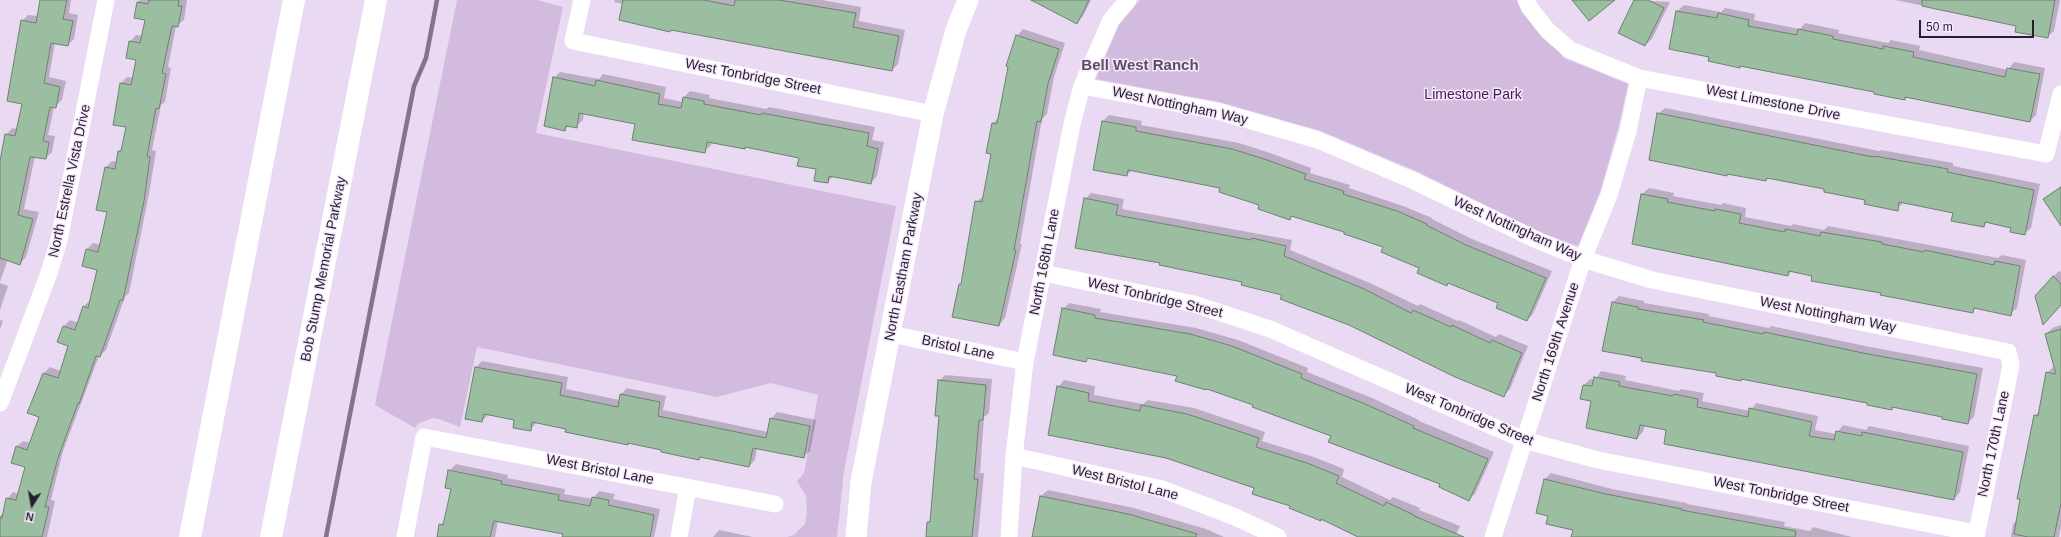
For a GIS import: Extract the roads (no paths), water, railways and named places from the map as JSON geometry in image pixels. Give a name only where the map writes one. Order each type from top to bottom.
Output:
[{"type":"highway","points":[[190,537],[294,0]]},
{"type":"highway","name":"Bob Stump Memorial Parkway","points":[[272,537],[376,0]]},
{"type":"street","name":"North Estrella Vista Drive","points":[[0,403],[49,273],[59,240],[106,0]]},
{"type":"street","name":"West Tonbridge Street","points":[[582,0],[573,41],[933,114]]},
{"type":"street","name":"North Eastham Parkway","points":[[856,537],[861,482],[933,114],[953,37],[968,0]]},
{"type":"street","name":"North 168th Lane","points":[[1009,537],[1014,456],[1025,362],[1072,124],[1082,86],[1111,20],[1128,0]]},
{"type":"street","name":"West Limestone Drive","points":[[1526,0],[1528,7],[1548,31],[1570,50],[1639,78],[2046,154],[2061,94]]},
{"type":"street","name":"North 169th Avenue","points":[[1493,537],[1583,259],[1609,195],[1628,131],[1639,78]]},
{"type":"street","name":"West Nottingham Way","points":[[1082,86],[1217,111],[1318,140],[1412,180],[1539,241],[1583,259],[1652,280],[2008,352]]},
{"type":"street","name":"West Tonbridge Street","points":[[1043,273],[1194,304],[1270,329],[1524,440],[1598,460],[1976,535]]},
{"type":"street","name":"Bristol Lane","points":[[891,334],[1025,362]]},
{"type":"street","name":"North 170th Lane","points":[[1976,535],[2011,365],[2008,352]]},
{"type":"street","name":"West Bristol Lane","points":[[405,537],[424,437],[775,504]]},
{"type":"street","name":"West Bristol Lane","points":[[1014,456],[1162,489],[1234,517],[1278,537]]},
{"type":"street","points":[[679,537],[688,487]]},
{"type":"waterway","points":[[326,537],[414,86],[426,58],[437,0]]},
{"type":"district","name":"Bell West Ranch","points":[[1140,66]]},
{"type":"park label","name":"Limestone Park","points":[[1473,95]]}]
